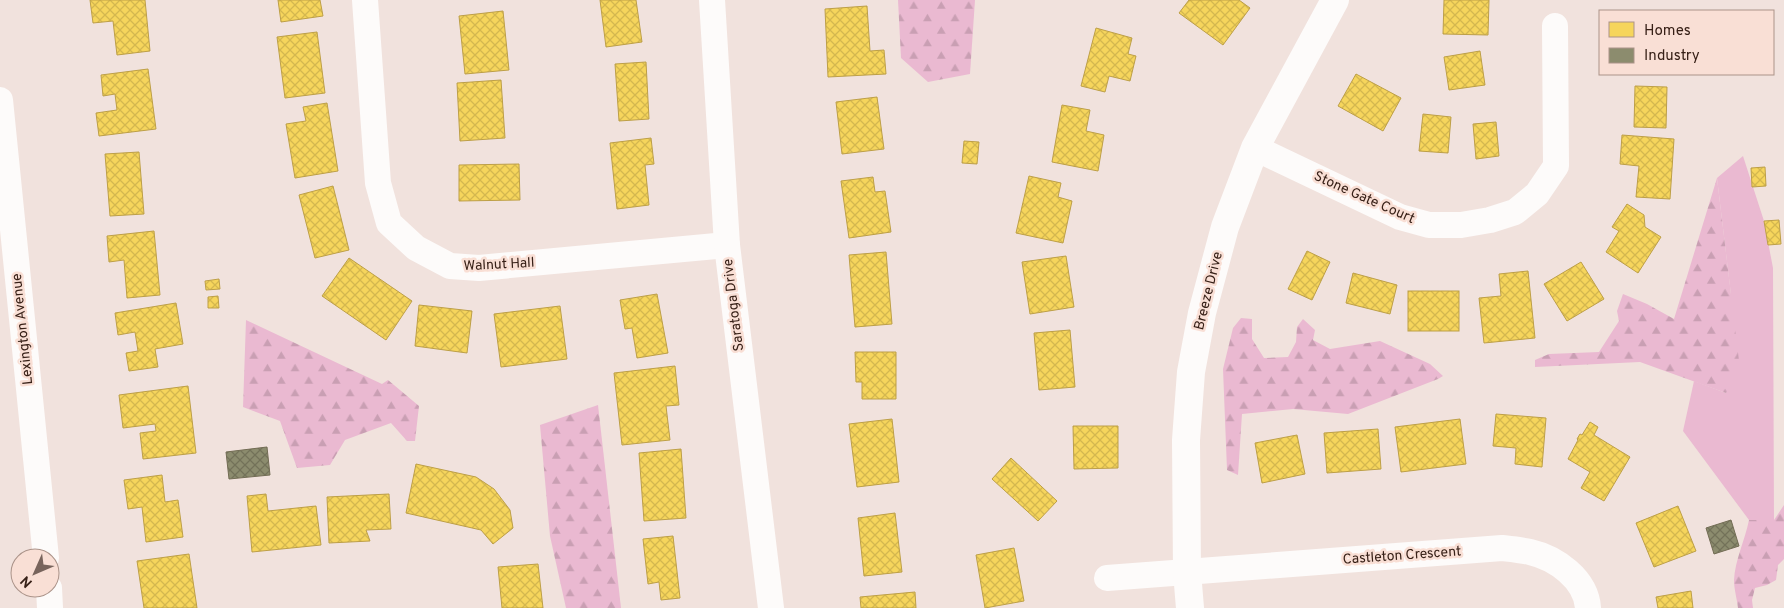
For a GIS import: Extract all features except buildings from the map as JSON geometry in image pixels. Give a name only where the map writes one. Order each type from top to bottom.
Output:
[{"type":"street","name":"Walnut Hall","points":[[365,0],[378,183],[389,223],[416,248],[450,266],[479,268],[727,245]]},
{"type":"street","name":"Saratoga Drive","points":[[712,0],[727,245],[771,608]]},
{"type":"street","name":"Breeze Drive","points":[[1190,608],[1187,572],[1186,440],[1191,372],[1202,313],[1225,227],[1255,148],[1335,0]]},
{"type":"street","name":"Stone Gate Court","points":[[1255,148],[1400,216],[1429,225],[1460,226],[1490,220],[1515,212],[1537,194],[1556,166],[1555,26]]},
{"type":"street","name":"Lexington Avenue","points":[[0,100],[45,548]]},
{"type":"street","name":"Castleton Crescent","points":[[1107,578],[1502,548],[1530,552],[1556,562],[1577,579],[1588,600],[1588,608]]},
{"type":"green space","points":[[898,0],[975,0],[970,74],[928,82],[901,58]]},
{"type":"green space","points":[[1743,156],[1764,221],[1773,268],[1774,520],[1749,520],[1683,431],[1694,381],[1726,393],[1731,295],[1717,178]]},
{"type":"green space","points":[[1717,178],[1740,369],[1726,393],[1640,362],[1535,367],[1535,360],[1549,354],[1599,352],[1619,321],[1617,311],[1623,294],[1647,304],[1674,319]]},
{"type":"green space","points":[[1241,318],[1252,319],[1252,339],[1264,358],[1288,357],[1296,342],[1297,327],[1303,319],[1315,330],[1313,340],[1330,349],[1380,341],[1430,364],[1443,376],[1348,414],[1293,409],[1242,414],[1238,475],[1227,470],[1223,369],[1233,328]]},
{"type":"green space","points":[[246,320],[382,384],[388,380],[419,406],[415,441],[407,441],[391,423],[345,440],[330,465],[297,468],[280,421],[243,407]]},
{"type":"green space","points":[[598,405],[621,608],[566,608],[550,536],[540,425]]},
{"type":"green space","points":[[1784,505],[1784,559],[1778,565],[1776,580],[1755,588],[1752,600],[1753,608],[1738,608],[1734,583],[1735,572],[1749,520],[1774,520]]}]
